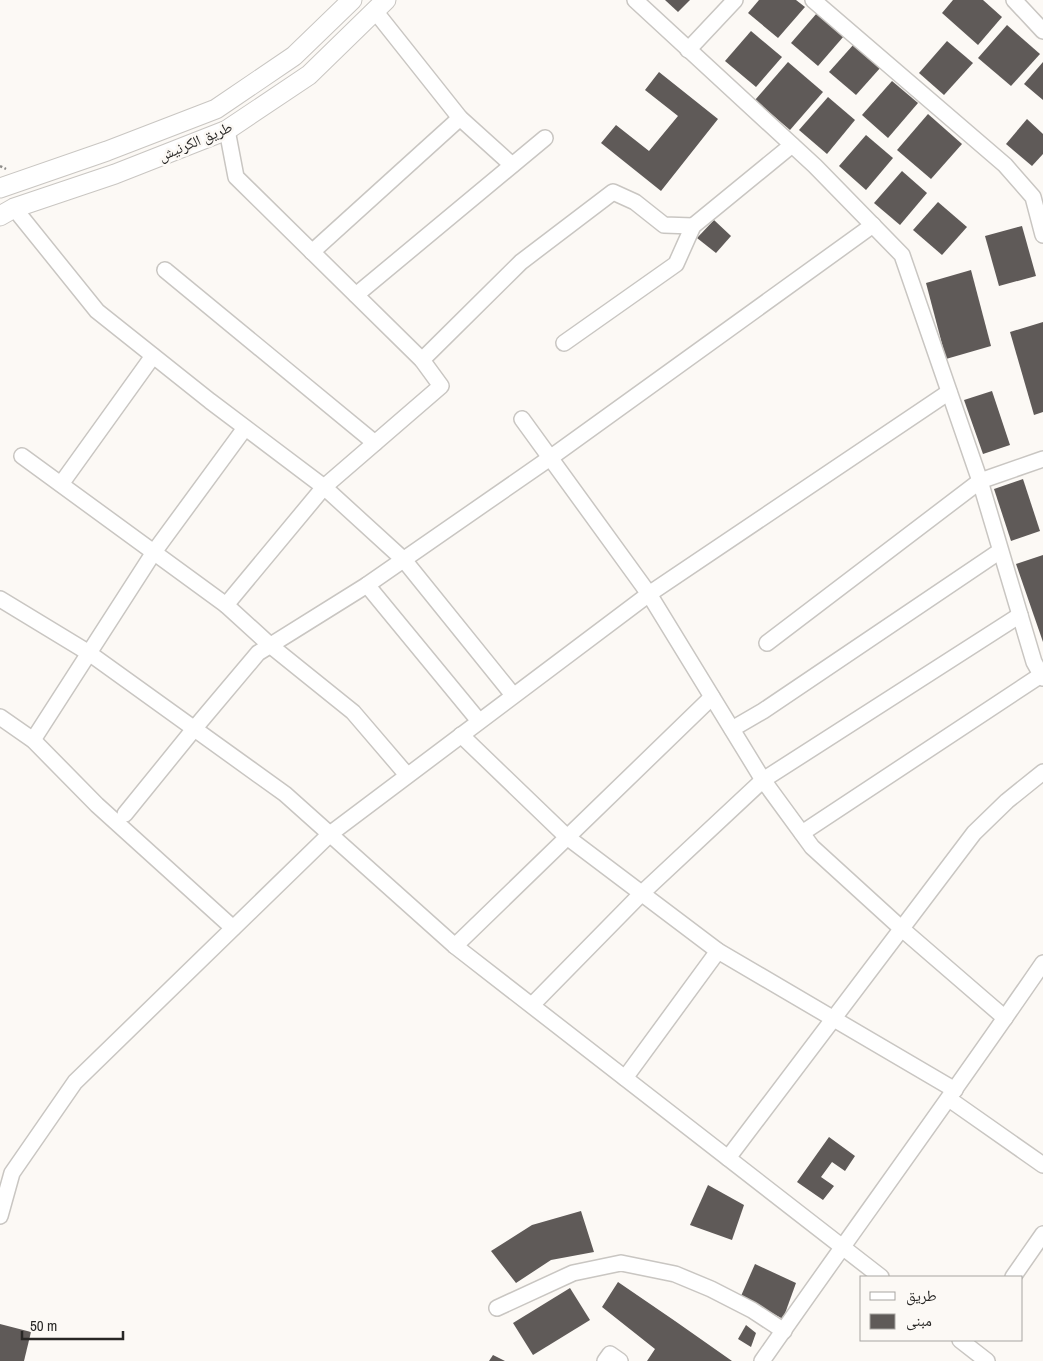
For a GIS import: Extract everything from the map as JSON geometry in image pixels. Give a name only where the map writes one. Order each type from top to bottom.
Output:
[{"type":"main road","name":"طريق الكرنيش","points":[[0,188],[107,151],[216,109],[294,56],[352,0]]},
{"type":"main road","name":"طريق الكرنيش","points":[[7,212],[115,174],[227,130],[309,75],[381,6]]},
{"type":"street","points":[[635,0],[792,145],[902,255],[980,482],[1034,662],[1042,676],[802,833]]},
{"type":"street","points":[[688,50],[736,0]]},
{"type":"street","points":[[813,0],[1005,165],[1033,197],[1043,235]]},
{"type":"street","points":[[1014,0],[1043,30]]},
{"type":"street","points":[[381,6],[460,118],[512,165]]},
{"type":"street","points":[[312,252],[460,118]]},
{"type":"street","points":[[226,605],[324,487],[441,386],[422,360],[236,177],[227,130]]},
{"type":"street","points":[[356,295],[545,138]]},
{"type":"street","points":[[564,342],[676,264],[693,226],[792,145]]},
{"type":"street","points":[[422,360],[521,262],[613,192],[636,202],[664,225],[693,226]]},
{"type":"street","points":[[7,212],[97,311],[245,428],[324,487],[404,560],[514,695]]},
{"type":"street","points":[[125,814],[194,728],[258,653],[272,646],[404,560],[550,458],[873,225]]},
{"type":"street","points":[[164,270],[375,443]]},
{"type":"street","points":[[61,484],[153,356]]},
{"type":"street","points":[[0,1216],[12,1173],[75,1082],[330,834],[649,594],[949,392]]},
{"type":"street","points":[[522,419],[649,594],[763,780],[812,847],[902,929],[1005,1018]]},
{"type":"street","points":[[33,740],[154,552],[245,428]]},
{"type":"street","points":[[22,456],[226,605],[272,646],[353,712],[407,775]]},
{"type":"street","points":[[766,643],[980,482],[1043,459]]},
{"type":"street","points":[[732,729],[763,711],[1000,551]]},
{"type":"street","points":[[367,585],[479,721]]},
{"type":"street","points":[[0,599],[89,653],[285,794],[456,946],[880,1276]]},
{"type":"street","points":[[532,1005],[642,893],[763,780],[1020,615]]},
{"type":"street","points":[[456,946],[712,697]]},
{"type":"street","points":[[0,717],[33,740],[97,805],[233,928]]},
{"type":"street","points":[[461,735],[567,837],[718,951],[834,1019],[952,1095],[1043,1166]]},
{"type":"street","points":[[728,1158],[974,833],[1007,801],[1043,772]]},
{"type":"street","points":[[625,1078],[718,951]]},
{"type":"street","points":[[769,1359],[784,1331],[842,1247],[952,1095],[1043,964]]},
{"type":"street","points":[[1014,1276],[1043,1234]]},
{"type":"street","points":[[497,1308],[573,1273],[621,1263],[675,1274],[711,1289],[752,1310],[784,1331]]},
{"type":"street","points":[[965,1341],[987,1361]]},
{"type":"street","points":[[605,1361],[610,1354],[620,1361]]},
{"type":"building","points":[[665,0],[690,0],[678,12]]},
{"type":"building","points":[[759,0],[796,0],[805,7],[778,38],[748,13]]},
{"type":"building","points":[[953,0],[983,0],[1002,17],[978,45],[942,13]]},
{"type":"building","points":[[817,13],[844,36],[818,66],[791,43]]},
{"type":"building","points":[[1007,25],[1040,54],[1011,86],[978,58]]},
{"type":"building","points":[[751,31],[782,57],[756,87],[725,61]]},
{"type":"building","points":[[947,41],[973,63],[944,95],[919,73]]},
{"type":"building","points":[[854,44],[881,67],[856,95],[829,72]]},
{"type":"building","points":[[788,62],[823,92],[790,130],[755,100]]},
{"type":"building","points":[[1043,62],[1043,100],[1024,84]]},
{"type":"building","points":[[659,72],[718,119],[661,191],[601,143],[616,125],[649,151],[678,116],[645,90]]},
{"type":"building","points":[[892,81],[918,103],[888,138],[862,115]]},
{"type":"building","points":[[828,97],[855,120],[827,154],[799,130]]},
{"type":"building","points":[[928,114],[962,144],[931,179],[897,150]]},
{"type":"building","points":[[1027,119],[1043,134],[1043,154],[1032,166],[1006,144]]},
{"type":"building","points":[[866,135],[893,158],[866,190],[839,166]]},
{"type":"building","points":[[902,171],[927,193],[900,225],[874,203]]},
{"type":"building","points":[[938,202],[967,227],[942,255],[913,230]]},
{"type":"building","points":[[714,220],[731,236],[716,253],[697,238]]},
{"type":"building","points":[[1022,226],[1036,276],[999,286],[985,236]]},
{"type":"building","points":[[971,270],[991,346],[946,359],[926,283]]},
{"type":"building","points":[[1043,322],[1043,412],[1034,415],[1010,332]]},
{"type":"building","points":[[992,391],[1010,445],[983,454],[964,400]]},
{"type":"building","points":[[1023,479],[1040,531],[1011,541],[994,489]]},
{"type":"building","points":[[1043,555],[1043,642],[1016,564]]},
{"type":"building","points":[[829,1137],[855,1156],[845,1171],[832,1162],[821,1177],[834,1186],[823,1200],[797,1182]]},
{"type":"building","points":[[708,1185],[744,1205],[732,1240],[690,1225]]},
{"type":"building","points":[[581,1211],[594,1252],[551,1260],[516,1283],[491,1251],[532,1225]]},
{"type":"building","points":[[755,1264],[796,1283],[783,1319],[741,1296]]},
{"type":"building","points":[[618,1282],[732,1361],[647,1361],[655,1349],[602,1307]]},
{"type":"building","points":[[570,1288],[590,1320],[533,1355],[513,1323]]},
{"type":"building","points":[[0,1324],[31,1332],[24,1361],[0,1361]]},
{"type":"building","points":[[746,1325],[756,1333],[751,1347],[738,1339]]},
{"type":"building","points":[[493,1355],[505,1361],[489,1361]]}]
